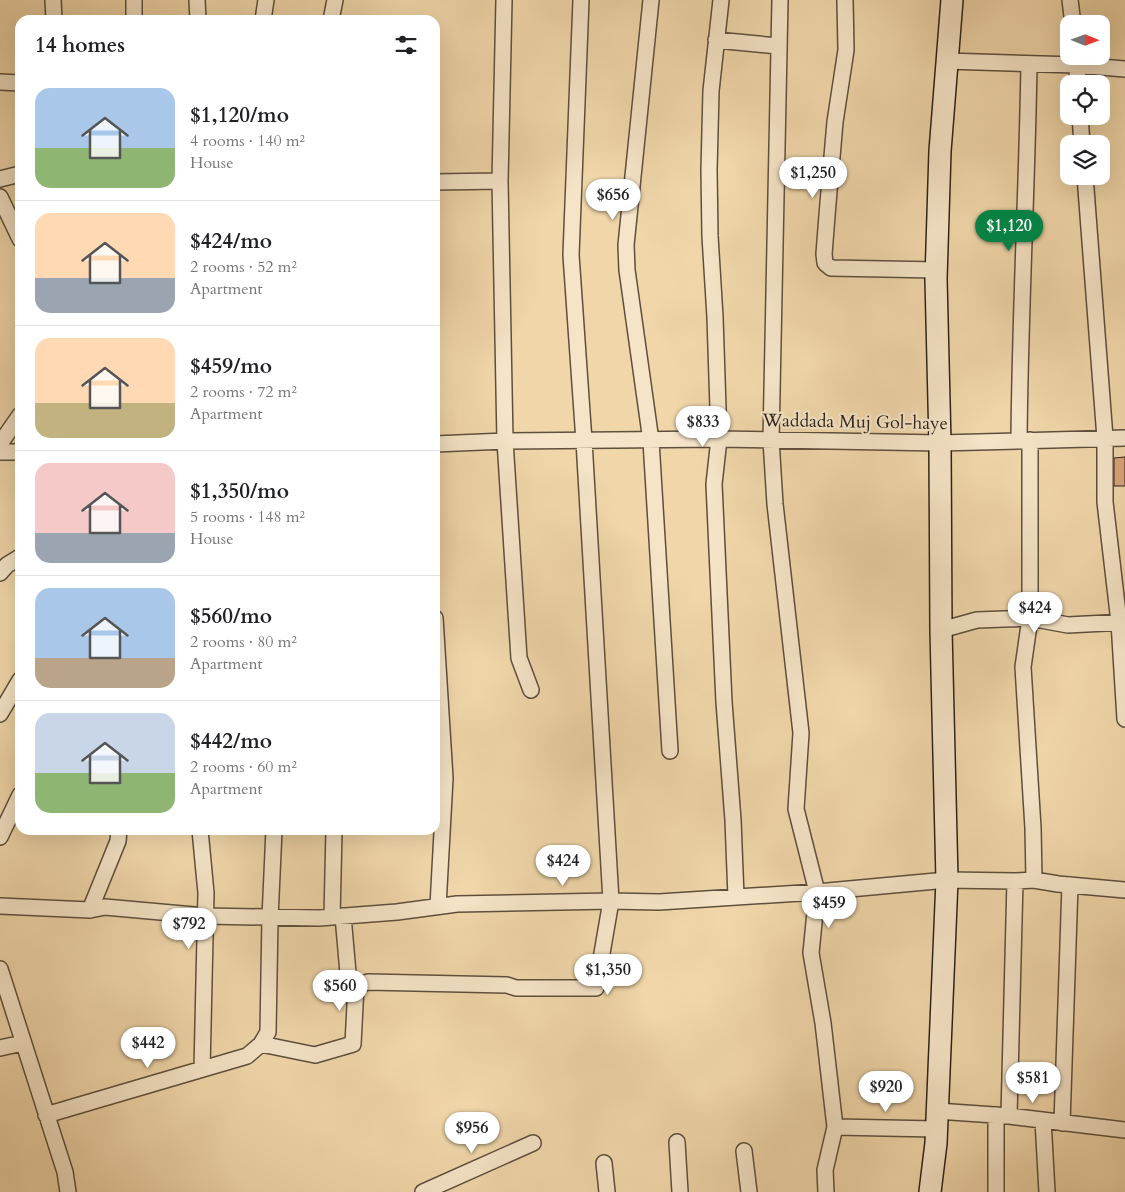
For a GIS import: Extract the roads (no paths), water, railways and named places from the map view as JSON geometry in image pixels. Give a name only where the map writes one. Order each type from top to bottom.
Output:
[{"type":"main road","points":[[930,1192],[937,1120],[947,880],[941,630],[937,270],[940,151],[952,0]]},
{"type":"street","points":[[54,0],[54,15]]},
{"type":"street","points":[[134,0],[134,15]]},
{"type":"street","points":[[197,0],[198,15]]},
{"type":"street","points":[[264,15],[266,0]]},
{"type":"street","points":[[332,15],[335,0]]},
{"type":"street","points":[[504,0],[500,181],[505,442],[519,658],[531,690]]},
{"type":"street","points":[[356,986],[368,982],[507,985],[516,988],[596,988],[610,901],[584,441],[570,255],[581,0]]},
{"type":"street","points":[[651,0],[626,245],[627,270],[651,441],[670,751]]},
{"type":"street","points":[[721,0],[711,91],[710,236],[719,439],[714,484],[724,702],[733,820],[736,897]]},
{"type":"street","points":[[780,0],[771,440],[775,504],[801,733],[796,809],[818,892],[811,953],[823,1023],[835,1127],[825,1170],[826,1192]]},
{"type":"street","points":[[845,0],[846,50],[835,122],[824,254],[826,263],[831,268],[937,270]]},
{"type":"street","points":[[1070,0],[1072,15]]},
{"type":"street","points":[[716,40],[778,46]]},
{"type":"street","points":[[947,61],[1028,64],[1060,62]]},
{"type":"street","points":[[1028,64],[1027,180],[1020,353],[1030,618],[1023,667],[1033,828],[1034,880]]},
{"type":"street","points":[[1100,65],[1125,69]]},
{"type":"street","points":[[0,82],[15,84]]},
{"type":"street","points":[[0,179],[15,175]]},
{"type":"street","points":[[440,182],[500,181]]},
{"type":"street","points":[[1086,185],[1105,438],[1105,502],[1122,622],[1125,719]]},
{"type":"street","points":[[0,198],[15,229]]},
{"type":"street","points":[[0,444],[15,422]]},
{"type":"street","name":"Waddada Muj Gol-haye","points":[[440,444],[719,439],[940,443],[1125,438]]},
{"type":"street","points":[[0,452],[15,452]]},
{"type":"street","points":[[0,573],[6,565],[15,560]]},
{"type":"street","points":[[941,630],[977,620],[1030,618],[1068,625],[1122,622]]},
{"type":"street","points":[[0,714],[15,688]]},
{"type":"street","points":[[438,906],[445,778],[440,698]]},
{"type":"street","points":[[0,837],[15,806]]},
{"type":"street","points":[[90,910],[118,841],[119,835]]},
{"type":"street","points":[[200,835],[206,893],[202,1069]]},
{"type":"street","points":[[46,1115],[247,1056],[261,1044],[268,1032],[274,835]]},
{"type":"street","points":[[261,1044],[314,1055],[353,1044],[356,986],[348,973],[337,917],[334,835]]},
{"type":"street","points":[[0,906],[90,910],[105,907],[205,916],[270,918],[337,917],[457,904],[659,902],[818,892],[947,880],[1034,880],[1125,890]]},
{"type":"street","points":[[996,1192],[1015,881]]},
{"type":"street","points":[[1062,1123],[1070,885]]},
{"type":"street","points":[[0,969],[65,1172],[68,1192]]},
{"type":"street","points":[[0,1048],[23,1044]]},
{"type":"street","points":[[835,1127],[1002,1116],[1125,1130]]},
{"type":"street","points":[[1044,1120],[1047,1192]]},
{"type":"street","points":[[677,1142],[680,1192]]},
{"type":"street","points":[[424,1192],[533,1143]]},
{"type":"street","points":[[744,1151],[748,1192]]},
{"type":"street","points":[[604,1163],[607,1192]]}]
